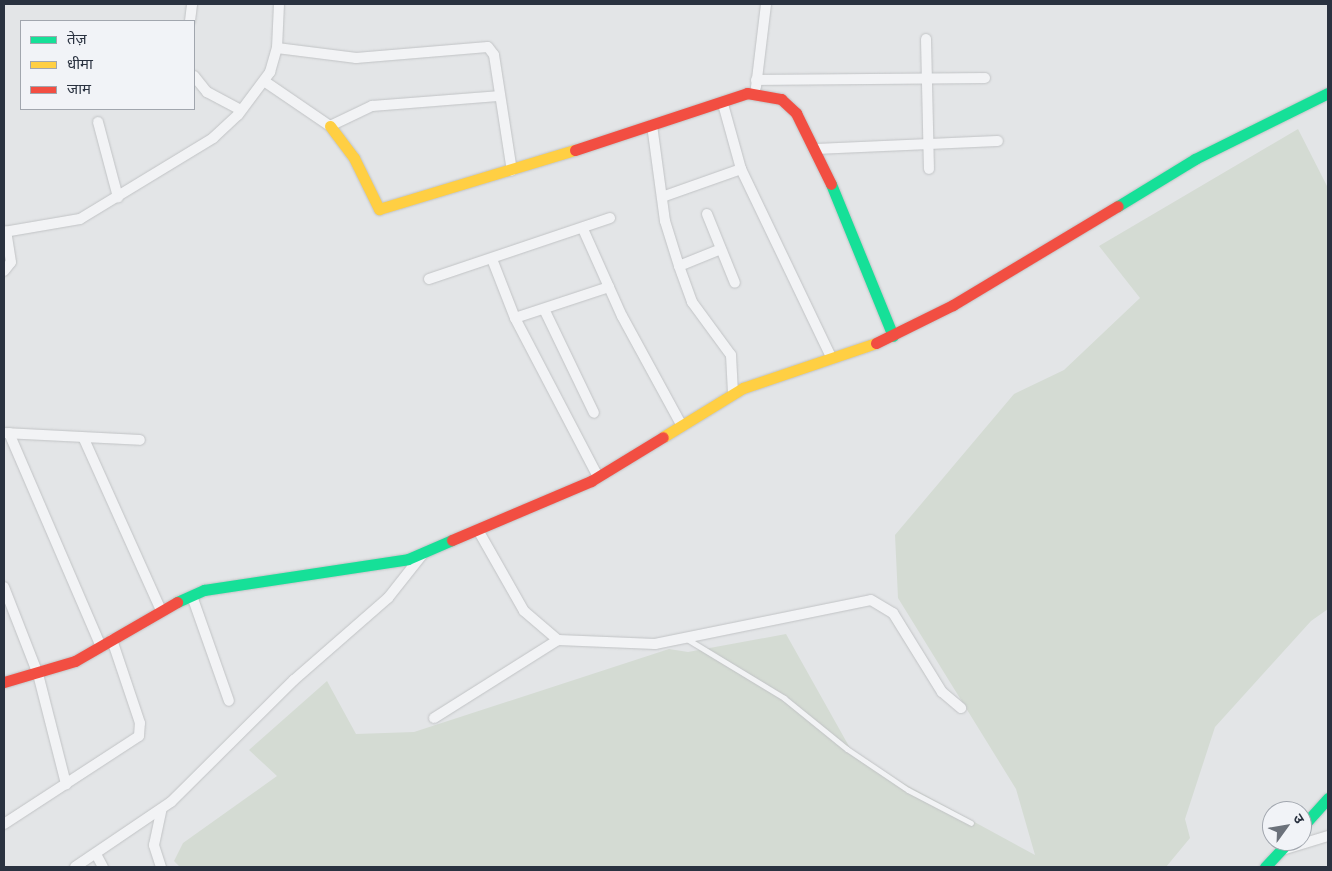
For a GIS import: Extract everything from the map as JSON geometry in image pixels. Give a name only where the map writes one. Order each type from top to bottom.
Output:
[{"type":"main road","points":[[330,126],[354,158],[379,209],[512,171],[756,93],[789,105],[815,149],[893,336]]},
{"type":"main road","points":[[4,682],[38,674],[101,647],[161,610],[192,596],[422,554],[598,477],[733,394],[893,336],[953,305],[1195,159],[1328,93]]},
{"type":"main road","points":[[1312,816],[1328,798]]},
{"type":"main road","points":[[1265,867],[1280,851]]},
{"type":"street","points":[[190,20],[192,4]]},
{"type":"street","points":[[4,271],[11,262],[5,232],[80,219],[201,147],[242,110],[264,81],[277,48],[279,4]]},
{"type":"street","points":[[756,93],[766,4]]},
{"type":"street","points":[[926,39],[928,169]]},
{"type":"street","points":[[277,48],[356,58],[488,47],[494,55],[498,96],[512,171]]},
{"type":"street","points":[[195,77],[207,92],[242,110]]},
{"type":"street","points":[[756,80],[985,78]]},
{"type":"street","points":[[264,81],[330,126],[372,106],[498,96]]},
{"type":"street","points":[[724,104],[741,169],[831,358]]},
{"type":"street","points":[[98,122],[118,197]]},
{"type":"street","points":[[652,126],[662,197],[678,266],[692,302],[726,345],[733,368],[733,394]]},
{"type":"street","points":[[815,149],[998,141]]},
{"type":"street","points":[[662,197],[741,169]]},
{"type":"street","points":[[708,214],[735,283]]},
{"type":"street","points":[[430,279],[583,229],[610,218]]},
{"type":"street","points":[[583,229],[609,288],[682,426]]},
{"type":"street","points":[[678,266],[721,249]]},
{"type":"street","points":[[492,259],[515,318],[598,477]]},
{"type":"street","points":[[515,318],[609,288]]},
{"type":"street","points":[[544,308],[594,413]]},
{"type":"street","points":[[101,647],[6,433],[84,439],[140,440]]},
{"type":"street","points":[[84,439],[161,610]]},
{"type":"street","points":[[478,530],[524,611],[558,640]]},
{"type":"street","points":[[75,867],[161,811],[294,680],[388,598],[422,554]]},
{"type":"street","points":[[4,587],[38,674],[66,784]]},
{"type":"street","points":[[192,596],[229,701]]},
{"type":"street","points":[[434,718],[558,640],[639,645],[684,638],[859,601],[880,602],[908,634],[942,692],[961,708]]},
{"type":"street","points":[[4,824],[134,741],[142,730],[112,640]]},
{"type":"street","points":[[160,867],[154,845],[161,811]]},
{"type":"street","points":[[1312,841],[1328,836]]},
{"type":"street","points":[[96,854],[103,867]]},
{"type":"lane","points":[[684,638],[784,698],[847,749],[908,790],[971,824]]},
{"type":"shaded area","points":[[1298,129],[1328,188],[1328,609],[1311,621],[1215,727],[1185,819],[1190,838],[1166,867],[180,867],[174,861],[183,843],[277,776],[249,750],[327,681],[356,734],[414,732],[669,649],[688,652],[786,634],[855,757],[1035,855],[1016,789],[898,598],[895,535],[1014,394],[1064,370],[1140,298],[1099,246]]},
{"type":"traffic: fast","points":[[1118,206],[1195,159],[1328,93]]},
{"type":"traffic: fast","points":[[831,184],[893,336]]},
{"type":"traffic: fast","points":[[177,602],[204,590],[408,559],[452,540]]},
{"type":"traffic: fast","points":[[1312,816],[1328,798]]},
{"type":"traffic: fast","points":[[1265,867],[1280,851]]},
{"type":"traffic: slow","points":[[330,126],[354,158],[379,209],[575,150]]},
{"type":"traffic: slow","points":[[663,437],[743,388],[876,343]]},
{"type":"traffic: jam","points":[[575,150],[747,93],[781,99],[796,113],[831,184]]},
{"type":"traffic: jam","points":[[876,343],[953,305],[1118,206]]},
{"type":"traffic: jam","points":[[452,540],[591,481],[663,437]]},
{"type":"traffic: jam","points":[[4,682],[75,661],[177,602]]}]
